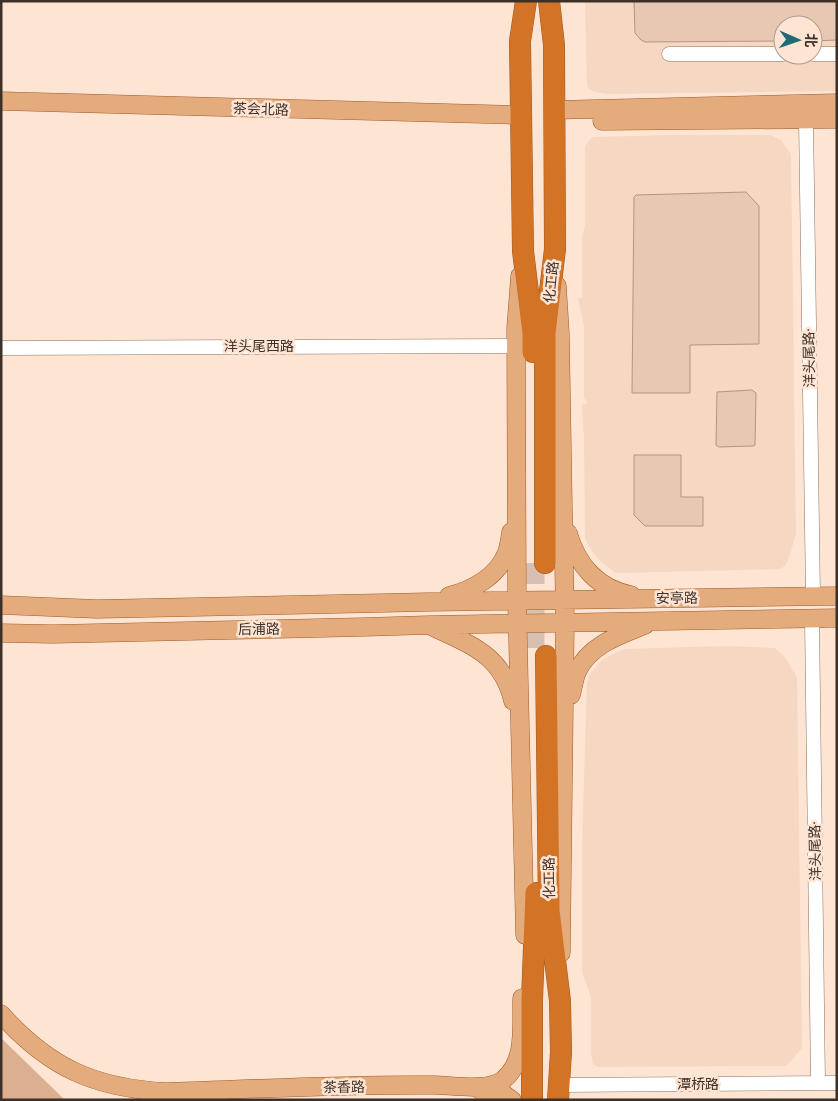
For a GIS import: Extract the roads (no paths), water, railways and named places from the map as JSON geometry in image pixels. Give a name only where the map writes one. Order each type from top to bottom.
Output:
[{"type":"highway","points":[[512,1],[520,42]]},
{"type":"highway","name":"化工路","points":[[526,1],[520,42],[523,251],[532,333],[540,563],[545,333],[555,249],[554,45],[549,1]]},
{"type":"highway","points":[[554,45],[558,1]]},
{"type":"highway","name":"化工路","points":[[532,1100],[532,1000],[536,911],[540,657],[549,911],[560,1000],[559,1092]]},
{"type":"main road","name":"茶会北路","points":[[1,89],[520,110]]},
{"type":"main road","name":"茶会北路","points":[[1,101],[520,110]]},
{"type":"main road","points":[[554,116],[837,103]]},
{"type":"main road","points":[[554,116],[837,119]]},
{"type":"main road","points":[[555,249],[560,333],[565,622],[560,1000]]},
{"type":"main road","points":[[523,251],[516,329],[517,600],[525,940],[532,1000]]},
{"type":"main road","points":[[429,602],[470,589],[494,573],[507,551],[517,497]]},
{"type":"main road","points":[[563,515],[571,546],[581,565],[595,578],[622,593],[654,598]]},
{"type":"main road","name":"安亭路","points":[[517,600],[837,596]]},
{"type":"main road","name":"后浦路","points":[[1,605],[97,609],[517,600]]},
{"type":"main road","name":"安亭路","points":[[518,623],[837,618]]},
{"type":"main road","points":[[564,727],[576,674],[584,660],[607,642],[655,621]]},
{"type":"main road","name":"后浦路","points":[[1,633],[53,634],[364,628],[429,624],[518,623]]},
{"type":"main road","points":[[429,624],[493,660],[503,672],[510,686],[520,730]]},
{"type":"main road","name":"茶香路","points":[[1,1014],[29,1042],[59,1064],[84,1076],[128,1088],[166,1092],[433,1084],[490,1086],[505,1079],[518,1063],[525,940]]},
{"type":"main road","points":[[1,1032],[32,1059],[62,1078],[95,1091],[137,1100]]},
{"type":"main road","name":"茶香路","points":[[218,1100],[440,1094],[484,1090],[502,1094],[512,1100]]},
{"type":"street","points":[[669,54],[773,54]]},
{"type":"street","points":[[823,54],[837,54]]},
{"type":"street","name":"洋头尾路·","points":[[806,120],[813,596]]},
{"type":"street","name":"洋头尾西路","points":[[1,348],[516,346]]},
{"type":"street","name":"洋头尾路·","points":[[812,618],[818,1083]]},
{"type":"street","name":"潭桥路","points":[[559,1092],[837,1082]]},
{"type":"tunnel","points":[[534,563],[534,657]]}]
